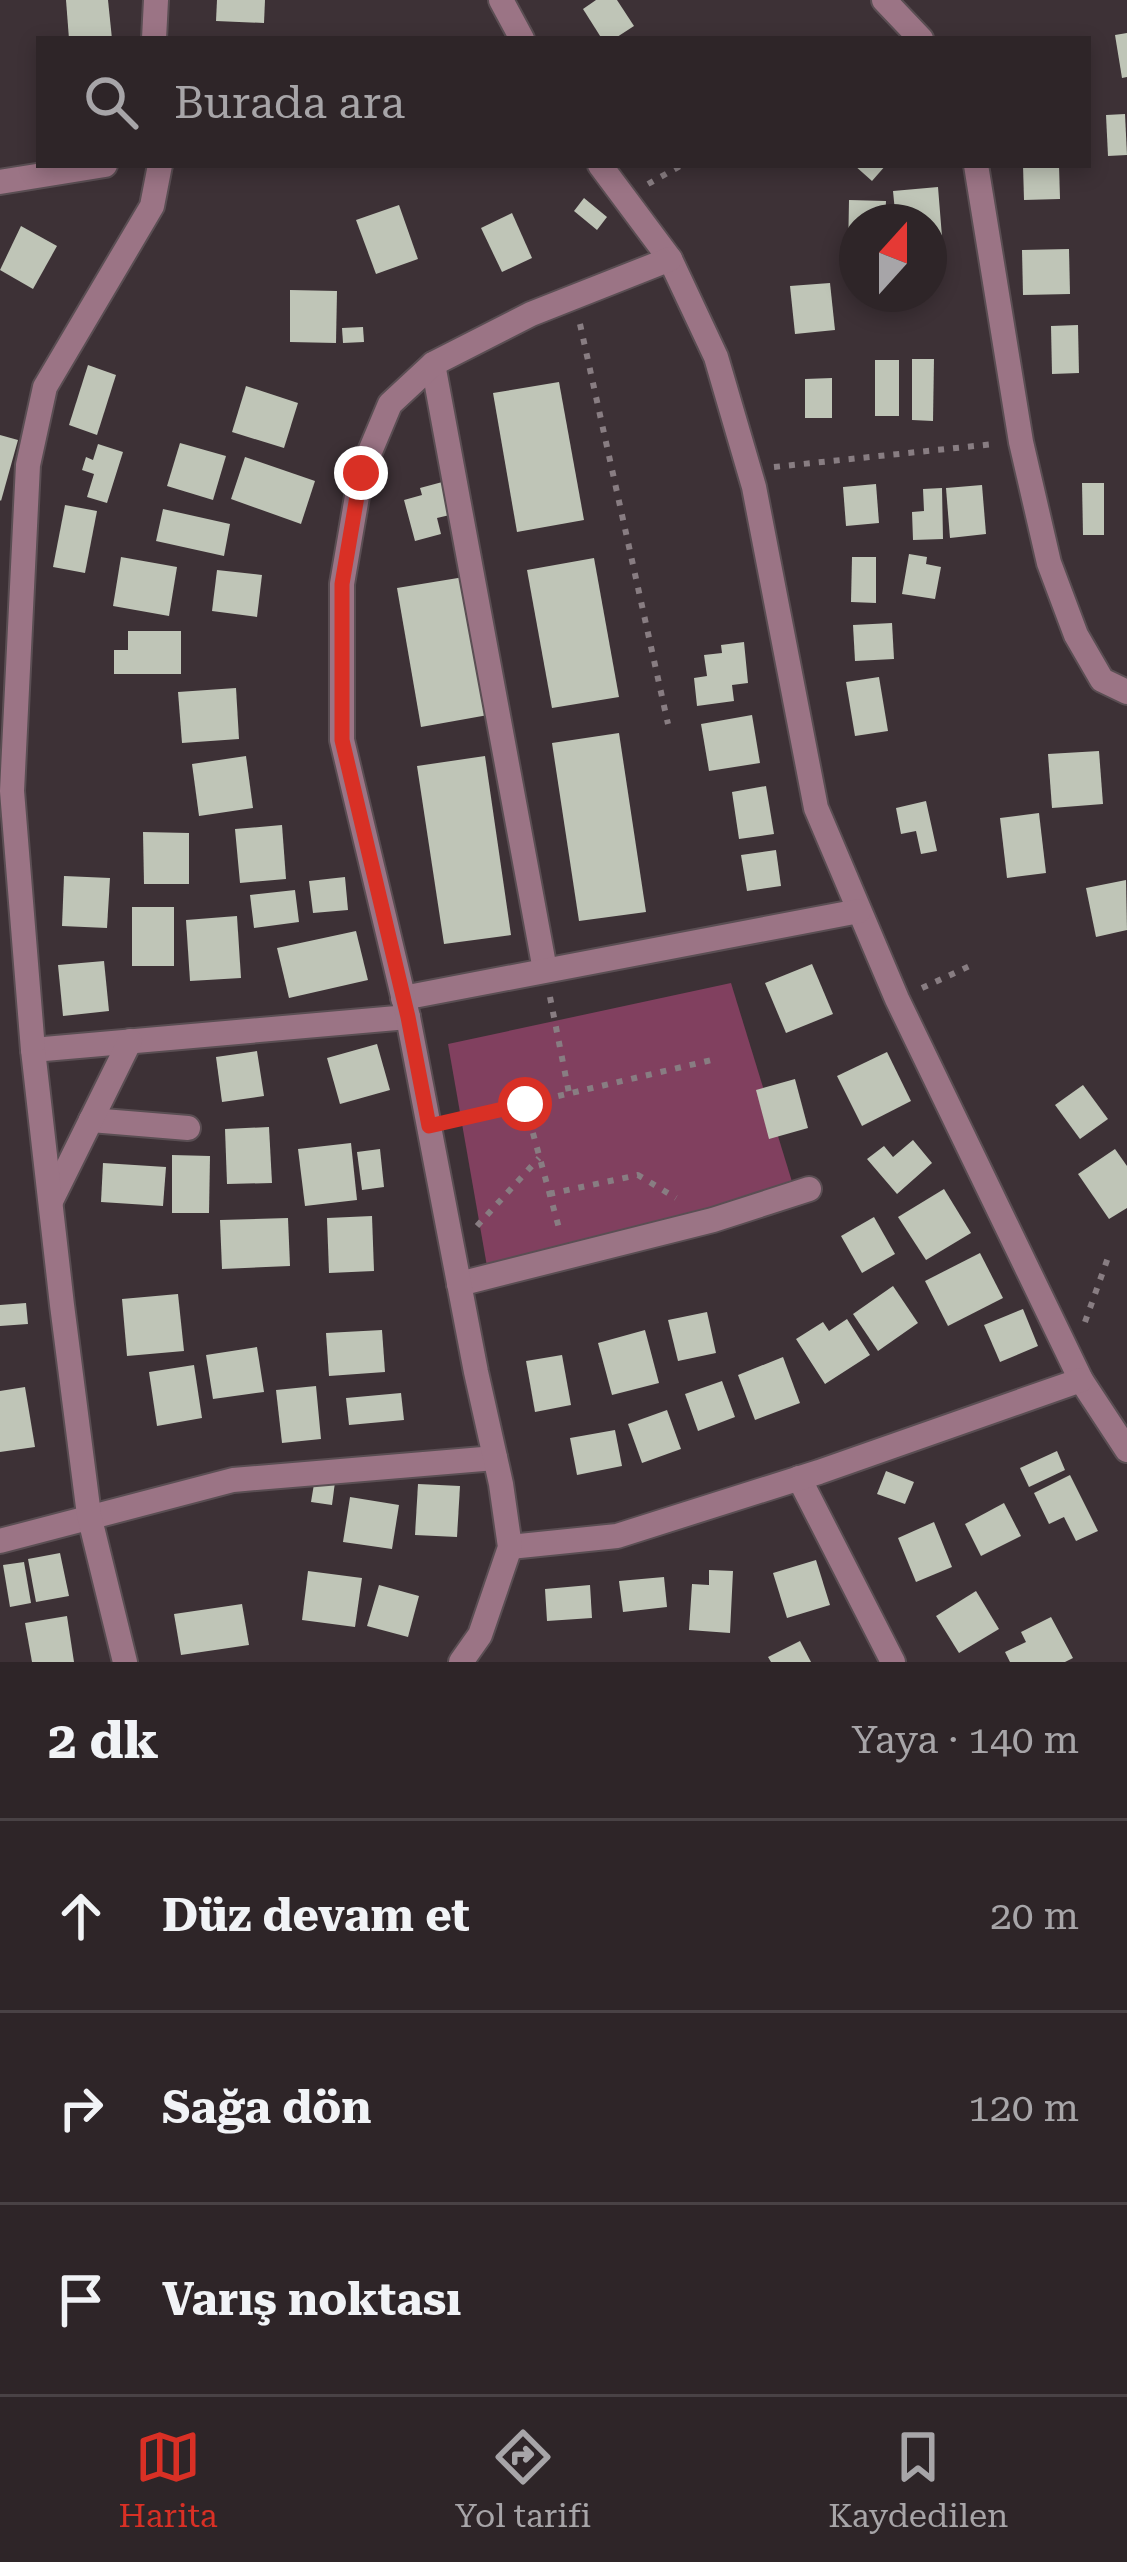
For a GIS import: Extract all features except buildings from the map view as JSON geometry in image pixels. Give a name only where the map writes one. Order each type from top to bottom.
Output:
[{"type":"street","points":[[154,36],[156,0]]},
{"type":"street","points":[[501,0],[521,36]]},
{"type":"street","points":[[884,0],[919,36]]},
{"type":"street","points":[[0,162],[28,178]]},
{"type":"street","points":[[0,182],[87,168]]},
{"type":"street","points":[[125,1662],[89,1515],[32,1050],[12,790],[28,465],[45,387],[152,206],[159,168]]},
{"type":"street","points":[[603,168],[670,259],[716,357],[748,470],[816,808],[897,999],[1076,1370],[1127,1450]]},
{"type":"street","points":[[976,168],[1022,442],[1049,563],[1076,635],[1102,680],[1127,692]]},
{"type":"street","points":[[461,1662],[480,1635],[510,1547],[405,1007],[342,740],[342,584],[361,473],[391,404],[433,364],[531,314],[670,259]]},
{"type":"street","points":[[433,364],[544,970]]},
{"type":"street","points":[[32,1050],[405,1007],[544,970],[860,911]]},
{"type":"street","points":[[50,1203],[130,1042]]},
{"type":"street","points":[[91,1120],[188,1128]]},
{"type":"street","points":[[459,1284],[712,1220],[809,1189]]},
{"type":"street","points":[[510,1547],[617,1536],[799,1478],[1076,1370]]},
{"type":"street","points":[[0,1541],[232,1480],[495,1458]]},
{"type":"street","points":[[799,1478],[893,1662]]},
{"type":"path","points":[[574,297],[668,724]]},
{"type":"path","points":[[748,470],[1022,442]]},
{"type":"path","points":[[897,999],[974,964]]},
{"type":"path","points":[[544,970],[569,1093]]},
{"type":"path","points":[[429,1126],[716,1059]]},
{"type":"path","points":[[525,1104],[567,1258]]},
{"type":"path","points":[[453,1252],[539,1158]]},
{"type":"path","points":[[550,1194],[638,1175],[712,1220]]},
{"type":"path","points":[[1076,1370],[1111,1252]]},
{"type":"shaded area","points":[[731,983],[793,1185],[488,1272],[448,1044]]},
{"type":"route","points":[[361,473],[342,584],[342,740],[429,1126],[525,1104]]}]
